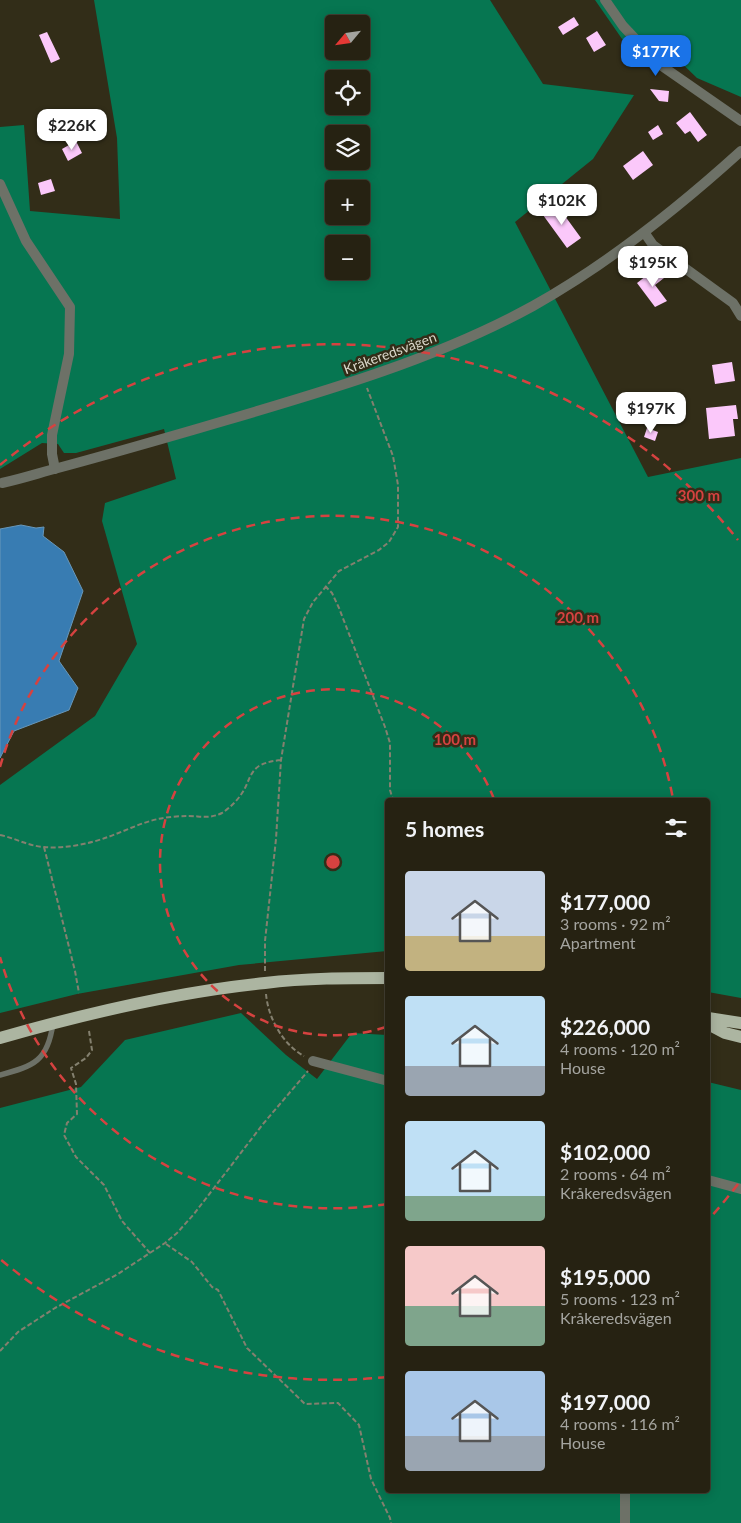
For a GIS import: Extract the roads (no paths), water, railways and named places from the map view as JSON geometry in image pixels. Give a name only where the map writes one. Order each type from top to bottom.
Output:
[{"type":"main road","points":[[0,1038],[128,1004],[198,992],[266,982],[385,978]]},
{"type":"main road","points":[[710,1018],[741,1023]]},
{"type":"main road","points":[[710,1025],[726,1033],[741,1037]]},
{"type":"street","points":[[606,0],[623,26],[659,64],[741,121]]},
{"type":"street","name":"Kråkeredsvägen","points":[[2,483],[363,378],[454,344],[533,306],[606,260],[644,232],[741,151]]},
{"type":"street","points":[[0,184],[26,241],[70,307],[69,354],[52,434],[55,469]]},
{"type":"street","points":[[644,232],[653,245],[733,303],[741,316]]},
{"type":"street","points":[[313,1061],[385,1080]]},
{"type":"street","points":[[710,1181],[741,1189]]},
{"type":"street","points":[[625,1493],[625,1523]]},
{"type":"lane","points":[[0,1075],[23,1069],[42,1057],[51,1037],[53,1023]]},
{"type":"water","points":[[21,525],[36,528],[44,527],[43,536],[64,552],[83,591],[59,661],[78,688],[69,710],[14,731],[0,758],[0,529]]}]
